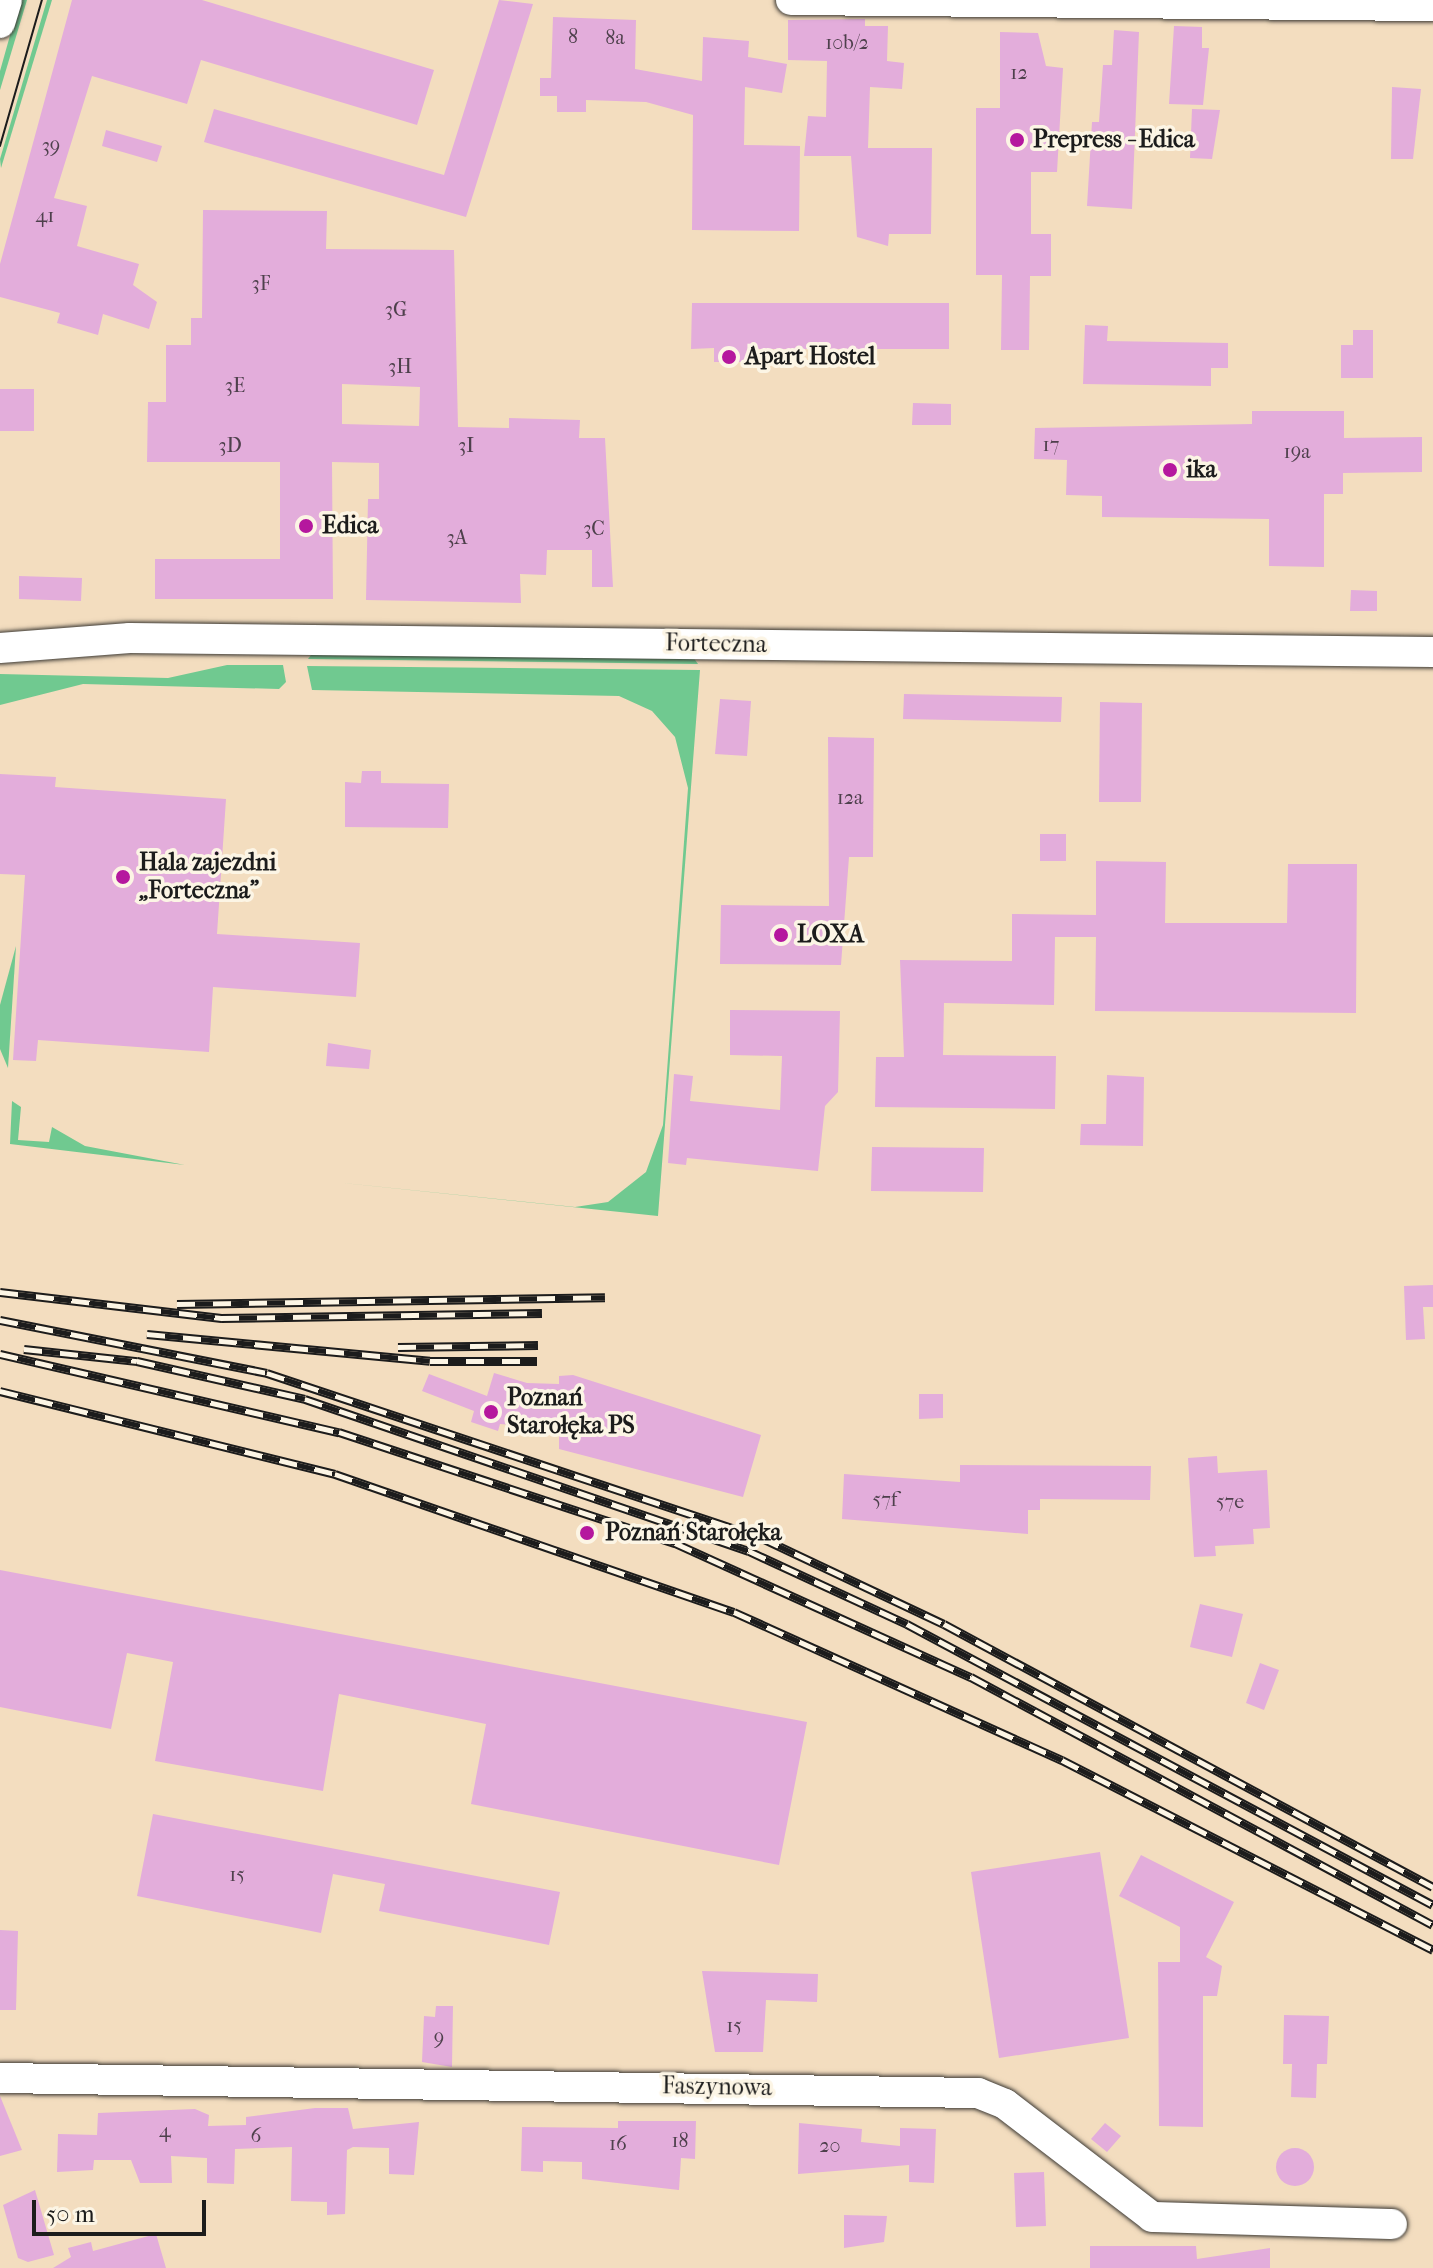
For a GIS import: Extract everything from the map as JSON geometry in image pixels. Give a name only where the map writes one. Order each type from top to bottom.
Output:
[{"type":"street","points":[[0,23],[7,0]]},
{"type":"street","points":[[791,0],[1433,6]]},
{"type":"street","name":"Forteczna","points":[[0,648],[54,638],[141,638],[1433,652]]},
{"type":"street","name":"Faszynowa","points":[[0,2078],[978,2093],[1005,2104],[1152,2217],[1392,2224]]},
{"type":"green space","points":[[20,0],[27,0],[0,90],[0,71]]},
{"type":"green space","points":[[47,0],[52,0],[1,168],[0,159]]},
{"type":"green space","points":[[311,655],[693,657],[698,664],[308,659]]},
{"type":"green space","points":[[227,665],[283,665],[286,682],[279,689],[83,684],[0,705],[0,674],[168,678]]},
{"type":"green space","points":[[307,666],[700,670],[658,1216],[324,1181],[575,1207],[608,1202],[646,1172],[663,1125],[688,788],[675,737],[652,711],[619,696],[312,690]]},
{"type":"green space","points":[[16,946],[8,1068],[0,1049],[0,1005]]},
{"type":"green space","points":[[12,1101],[21,1107],[18,1140],[49,1142],[52,1127],[85,1146],[185,1165],[10,1144]]},
{"type":"building","points":[[72,0],[202,0],[434,70],[417,125],[201,60],[187,104],[92,76],[54,198],[87,206],[77,246],[139,264],[133,285],[157,302],[149,329],[103,314],[98,335],[57,323],[60,313],[0,297],[0,264]]},
{"type":"building","points":[[499,0],[533,4],[466,217],[204,142],[214,109],[444,175]]},
{"type":"building","points":[[553,17],[636,20],[635,69],[702,81],[703,37],[749,41],[748,57],[787,64],[782,93],[745,87],[744,145],[800,146],[799,231],[692,230],[693,115],[646,102],[586,100],[586,112],[557,112],[557,96],[540,96],[540,78],[551,78]]},
{"type":"building","points":[[865,19],[865,26],[888,26],[887,61],[904,63],[902,89],[870,87],[868,148],[932,148],[931,234],[889,234],[888,246],[857,237],[851,156],[804,156],[808,116],[826,117],[827,61],[788,60],[788,20]]},
{"type":"building","points":[[1174,26],[1202,27],[1202,48],[1209,48],[1203,105],[1169,104]]},
{"type":"building","points":[[1114,30],[1139,32],[1132,209],[1087,206],[1092,122],[1099,122],[1103,65],[1112,65]]},
{"type":"building","points":[[1000,32],[1038,33],[1046,66],[1063,68],[1057,172],[1031,172],[1031,234],[1051,234],[1051,276],[1030,276],[1029,350],[1001,350],[1002,275],[976,275],[976,108],[1000,108]]},
{"type":"building","points":[[1392,87],[1421,89],[1413,159],[1391,159]]},
{"type":"building","points":[[1192,109],[1220,110],[1212,159],[1190,158]]},
{"type":"building","points":[[106,130],[162,146],[157,162],[102,146]]},
{"type":"building","points":[[203,210],[327,211],[326,249],[454,250],[458,427],[509,428],[509,418],[580,420],[579,438],[605,438],[613,587],[592,587],[592,550],[547,550],[546,575],[520,574],[521,603],[366,600],[368,499],[379,499],[379,463],[332,462],[333,599],[155,599],[155,559],[280,559],[280,462],[147,462],[148,402],[166,402],[166,345],[191,345],[191,318],[202,318]],"holes":[[[342,384],[420,387],[419,426],[342,424]]]},
{"type":"building","points":[[692,303],[949,303],[949,349],[751,349],[751,362],[714,362],[714,348],[691,349]]},
{"type":"building","points":[[1085,325],[1108,326],[1107,341],[1228,343],[1228,368],[1211,368],[1211,386],[1083,384]]},
{"type":"building","points":[[1353,330],[1373,330],[1373,378],[1341,378],[1341,345],[1353,345]]},
{"type":"building","points":[[0,389],[34,389],[34,431],[0,431]]},
{"type":"building","points":[[913,403],[951,404],[951,425],[912,425]]},
{"type":"building","points":[[1252,411],[1344,411],[1344,438],[1422,437],[1422,472],[1343,473],[1343,494],[1324,494],[1324,567],[1269,566],[1269,519],[1102,517],[1102,496],[1066,495],[1067,460],[1034,459],[1035,428],[1252,424]]},
{"type":"building","points":[[19,576],[82,578],[81,601],[19,599]]},
{"type":"building","points":[[1351,590],[1377,591],[1377,611],[1350,611]]},
{"type":"building","points":[[904,694],[1062,697],[1061,722],[903,719]]},
{"type":"building","points":[[720,699],[751,701],[747,756],[715,754]]},
{"type":"building","points":[[1100,702],[1142,703],[1141,802],[1099,802]]},
{"type":"building","points":[[828,737],[874,738],[873,857],[849,857],[841,965],[720,964],[721,905],[829,906]]},
{"type":"building","points":[[362,771],[381,771],[381,783],[449,784],[448,828],[345,827],[345,782],[361,783]]},
{"type":"building","name":"Hala zajezdni „Forteczna”","points":[[0,774],[56,777],[55,787],[226,799],[217,934],[360,943],[356,997],[213,987],[209,1052],[38,1040],[36,1061],[13,1060],[25,875],[0,874]]},
{"type":"building","points":[[1040,834],[1066,834],[1066,861],[1040,861]]},
{"type":"building","points":[[1096,861],[1166,862],[1165,923],[1287,923],[1288,864],[1357,864],[1356,1013],[1095,1011],[1096,937],[1055,937],[1054,1005],[944,1003],[943,1055],[1056,1056],[1055,1109],[875,1107],[876,1057],[904,1057],[900,960],[1012,961],[1012,914],[1096,915]]},
{"type":"building","points":[[730,1010],[840,1011],[838,1092],[825,1106],[818,1171],[687,1158],[686,1165],[668,1163],[674,1074],[693,1076],[690,1101],[780,1110],[782,1056],[730,1055]]},
{"type":"building","points":[[328,1043],[371,1050],[369,1069],[326,1066]]},
{"type":"building","points":[[1107,1075],[1144,1077],[1143,1146],[1080,1145],[1081,1124],[1106,1124]]},
{"type":"building","points":[[872,1147],[984,1148],[983,1192],[871,1191]]},
{"type":"building","points":[[1433,1285],[1433,1307],[1423,1307],[1425,1339],[1406,1340],[1404,1286]]},
{"type":"building","points":[[494,1373],[527,1383],[559,1384],[559,1376],[573,1375],[761,1435],[743,1497],[559,1449],[559,1428],[500,1424],[498,1431],[471,1422],[474,1411],[422,1391],[429,1374],[487,1396]]},
{"type":"building","points":[[919,1394],[943,1394],[943,1418],[919,1419]]},
{"type":"building","points":[[1217,1456],[1218,1473],[1267,1470],[1270,1528],[1253,1529],[1254,1544],[1215,1546],[1216,1556],[1194,1557],[1188,1458]]},
{"type":"building","points":[[960,1465],[1151,1466],[1150,1500],[1040,1499],[1040,1510],[1028,1510],[1028,1534],[842,1519],[844,1474],[960,1482]]},
{"type":"building","points":[[0,1570],[807,1722],[779,1865],[471,1804],[486,1724],[339,1694],[323,1791],[155,1761],[173,1662],[127,1653],[111,1729],[0,1707]]},
{"type":"building","points":[[1200,1604],[1243,1614],[1232,1657],[1190,1647]]},
{"type":"building","points":[[1260,1663],[1279,1670],[1264,1710],[1246,1703]]},
{"type":"building","points":[[153,1814],[560,1892],[549,1945],[379,1911],[385,1884],[333,1874],[321,1933],[137,1896]]},
{"type":"building","points":[[1100,1852],[1129,2038],[999,2058],[971,1872]]},
{"type":"building","points":[[1141,1855],[1234,1902],[1206,1957],[1222,1966],[1217,1996],[1203,1996],[1203,2127],[1159,2126],[1158,1962],[1180,1962],[1180,1927],[1119,1896]]},
{"type":"building","points":[[0,1930],[18,1931],[16,2010],[0,2010]]},
{"type":"building","points":[[702,1971],[818,1974],[817,2002],[766,2000],[763,2052],[715,2052]]},
{"type":"building","points":[[436,2006],[453,2006],[452,2067],[422,2062],[424,2016],[435,2017]]},
{"type":"building","points":[[1284,2015],[1329,2016],[1327,2064],[1317,2064],[1316,2098],[1291,2097],[1292,2064],[1283,2064]]},
{"type":"building","points":[[0,2096],[22,2150],[0,2156]]},
{"type":"building","points":[[315,2108],[348,2108],[353,2129],[419,2122],[414,2175],[389,2174],[389,2148],[353,2147],[347,2150],[345,2214],[327,2215],[327,2202],[291,2201],[292,2147],[235,2149],[234,2184],[207,2183],[207,2158],[171,2156],[172,2183],[140,2183],[131,2160],[94,2160],[93,2170],[57,2172],[58,2134],[97,2135],[98,2113],[195,2109],[209,2115],[208,2126],[246,2125],[246,2117]]},
{"type":"building","points":[[618,2121],[696,2121],[695,2159],[681,2158],[679,2190],[582,2179],[582,2162],[543,2161],[543,2172],[521,2171],[522,2127],[618,2128]]},
{"type":"building","points":[[799,2123],[862,2129],[861,2142],[900,2146],[900,2128],[936,2129],[934,2183],[909,2182],[909,2165],[798,2174]]},
{"type":"building","points":[[1105,2123],[1121,2136],[1107,2152],[1091,2139]]},
{"type":"building","points":[[1295,2148],[1309,2153],[1314,2167],[1309,2181],[1295,2186],[1281,2181],[1276,2167],[1281,2153]]},
{"type":"building","points":[[1044,2172],[1046,2226],[1016,2227],[1014,2173]]},
{"type":"building","points":[[35,2190],[54,2255],[28,2262],[18,2258],[3,2205]]},
{"type":"building","points":[[844,2215],[887,2216],[884,2242],[844,2248]]},
{"type":"building","points":[[156,2234],[166,2268],[53,2268],[71,2257],[68,2248],[91,2242],[93,2251]]},
{"type":"building","points":[[1090,2246],[1196,2246],[1197,2259],[1270,2248],[1270,2268],[1090,2268]]},
{"type":"tram line","points":[[0,146],[42,0]]},
{"type":"railway","points":[[0,1292],[221,1318],[542,1313]]},
{"type":"railway","points":[[177,1304],[605,1297]]},
{"type":"railway","points":[[0,1320],[267,1373],[762,1538],[944,1624],[1433,1887]]},
{"type":"railway","points":[[147,1334],[430,1361],[537,1361]]},
{"type":"railway","points":[[398,1347],[538,1345]]},
{"type":"railway","points":[[24,1349],[137,1361],[305,1399],[749,1551],[907,1624],[1433,1905]]},
{"type":"railway","points":[[0,1354],[339,1432],[675,1543],[971,1677],[1433,1925]]},
{"type":"railway","points":[[0,1391],[335,1474],[734,1612],[1062,1760],[1433,1950]]},
{"type":"place","name":"Prepress - Edica","points":[[1017,140]]},
{"type":"place","name":"Apart Hostel","points":[[729,357]]},
{"type":"place","name":"ika","points":[[1170,470]]},
{"type":"place","name":"Edica","points":[[306,526]]},
{"type":"place","name":"Hala zajezdni „Forteczna”","points":[[123,877]]},
{"type":"place","name":"LOXA","points":[[781,935]]},
{"type":"place","name":"Poznań Starołęka PS","points":[[491,1412]]},
{"type":"place","name":"Poznań Starołęka","points":[[587,1533]]}]
